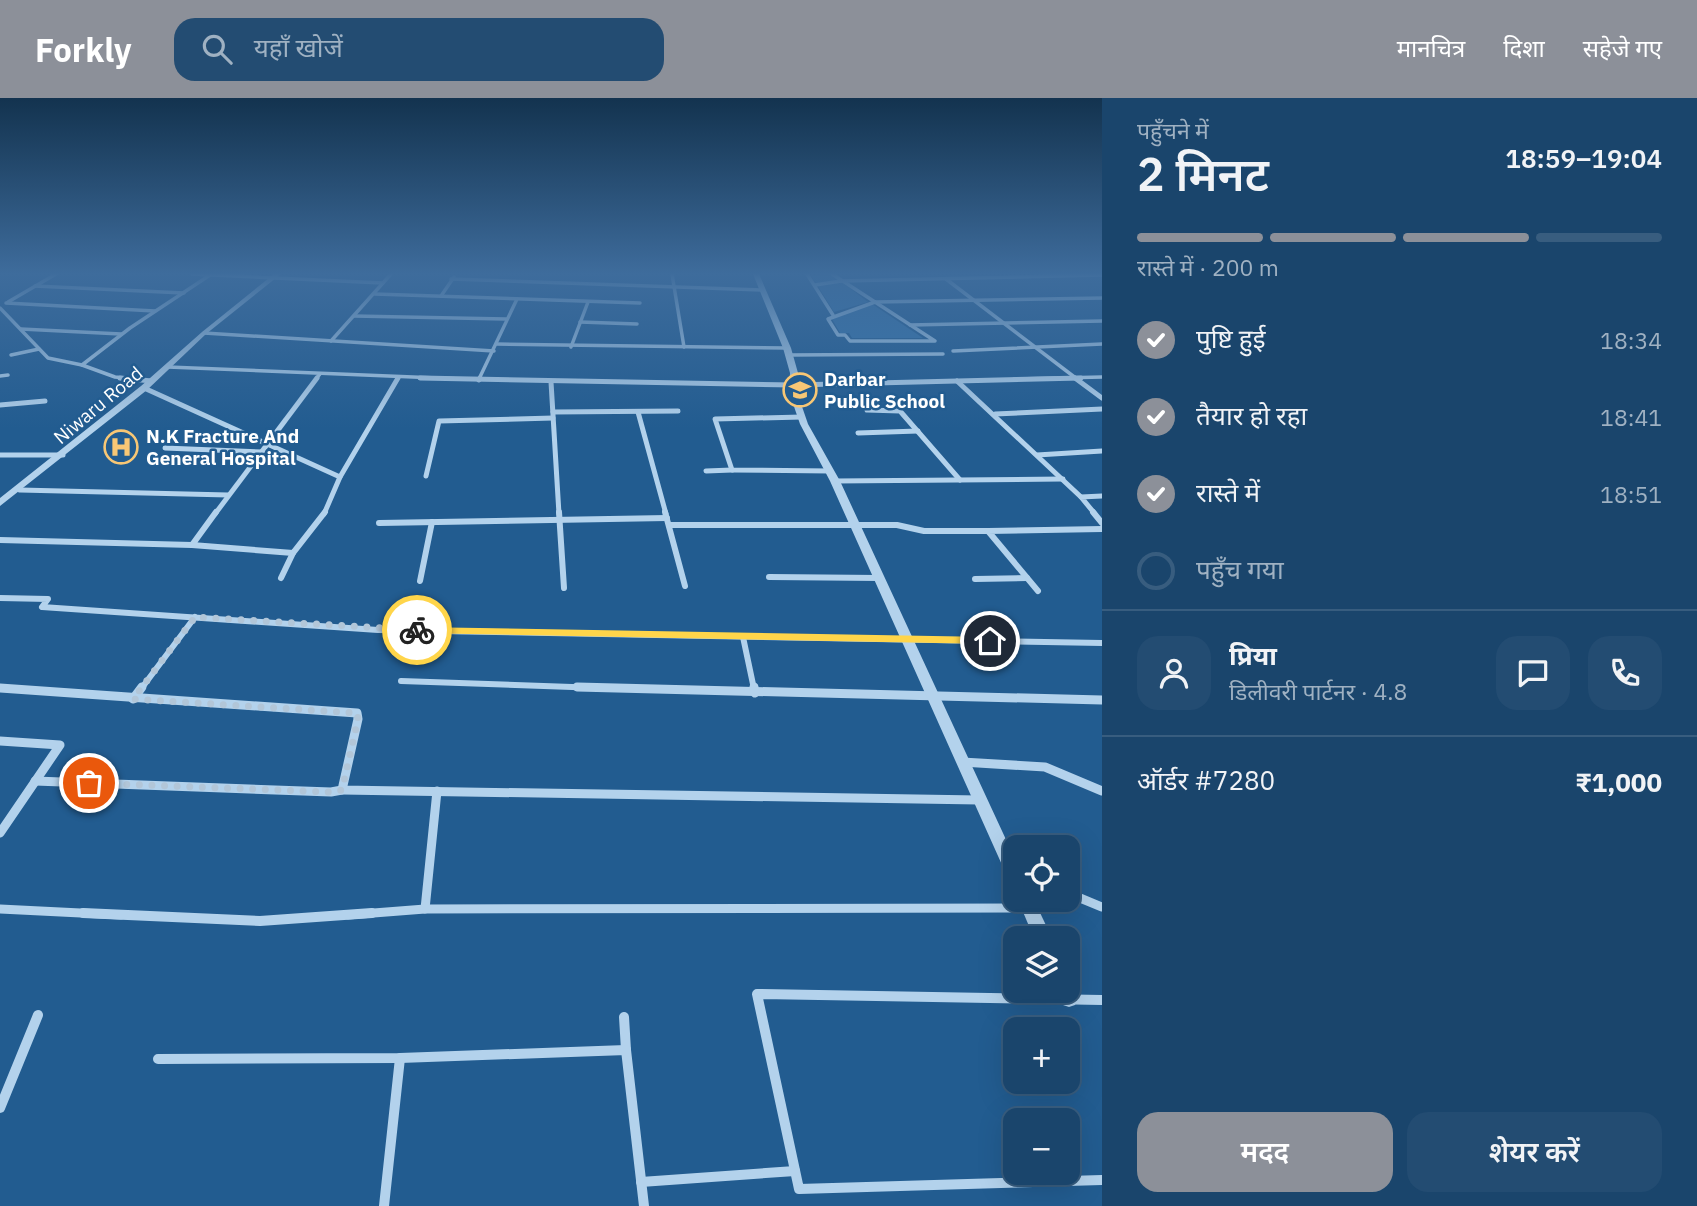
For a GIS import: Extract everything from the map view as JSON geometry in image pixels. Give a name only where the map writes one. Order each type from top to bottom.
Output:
[{"type":"street","points":[[18,326],[48,358],[82,365],[115,377],[152,381]]},
{"type":"street","points":[[82,365],[134,326]]},
{"type":"street","name":"Niwaru Road","points":[[0,503],[64,455],[213,326]]},
{"type":"street","points":[[331,341],[345,326]]},
{"type":"street","points":[[480,380],[504,326]]},
{"type":"street","points":[[571,347],[578,326]]},
{"type":"street","points":[[681,326],[684,347]]},
{"type":"street","points":[[777,326],[788,351],[802,417],[855,525],[1003,849]]},
{"type":"street","points":[[832,326],[838,335],[845,335],[850,341],[935,341],[910,326]]},
{"type":"street","points":[[1006,326],[1102,398]]},
{"type":"street","points":[[20,329],[122,334]]},
{"type":"street","points":[[204,333],[494,351]]},
{"type":"street","points":[[497,344],[943,354]]},
{"type":"street","points":[[953,351],[1102,344]]},
{"type":"street","points":[[11,355],[39,349]]},
{"type":"street","points":[[168,367],[480,380],[794,385],[1102,377]]},
{"type":"street","points":[[192,545],[320,374]]},
{"type":"street","points":[[0,376],[8,375]]},
{"type":"street","points":[[281,578],[293,553],[323,516],[340,477],[398,377]]},
{"type":"street","points":[[957,381],[1063,479],[1102,523]]},
{"type":"street","points":[[551,382],[564,588]]},
{"type":"street","points":[[144,388],[340,477]]},
{"type":"street","points":[[0,405],[45,401]]},
{"type":"street","points":[[867,410],[898,409],[960,480]]},
{"type":"street","points":[[994,414],[1102,409]]},
{"type":"street","points":[[426,476],[439,421],[678,411]]},
{"type":"street","points":[[638,412],[685,586]]},
{"type":"street","points":[[732,470],[716,418],[802,417]]},
{"type":"street","points":[[858,433],[918,431]]},
{"type":"street","points":[[165,448],[262,453]]},
{"type":"street","points":[[1037,455],[1102,451]]},
{"type":"street","points":[[0,455],[64,455]]},
{"type":"street","points":[[706,471],[960,480],[1063,479]]},
{"type":"street","points":[[20,490],[228,495]]},
{"type":"street","points":[[1081,497],[1102,496]]},
{"type":"street","points":[[379,523],[559,520],[897,525],[924,531],[1102,529]]},
{"type":"street","points":[[420,582],[432,522]]},
{"type":"street","points":[[988,531],[1038,591]]},
{"type":"street","points":[[0,540],[192,545],[293,553]]},
{"type":"street","points":[[769,577],[878,578]]},
{"type":"street","points":[[975,579],[1027,578]]},
{"type":"street","points":[[0,598],[48,599],[43,607],[378,630],[1102,643]]},
{"type":"street","points":[[133,699],[195,617]]},
{"type":"street","points":[[743,637],[755,693]]},
{"type":"street","points":[[401,681],[755,693],[1102,700]]},
{"type":"street","points":[[0,688],[357,713],[358,719],[342,790]]},
{"type":"street","points":[[0,741],[60,745],[0,833]]},
{"type":"street","points":[[962,762],[1045,767],[1102,791]]},
{"type":"street","points":[[35,781],[331,792],[437,791],[979,800]]},
{"type":"street","points":[[425,909],[437,791]]},
{"type":"street","points":[[1080,898],[1102,907]]},
{"type":"street","points":[[0,909],[260,921],[425,909],[1003,904]]},
{"type":"street","points":[[1003,995],[757,994],[799,1189],[1102,1180]]},
{"type":"street","points":[[1080,997],[1102,1000]]},
{"type":"street","points":[[0,1108],[38,1015]]},
{"type":"street","points":[[624,1017],[644,1206]]},
{"type":"street","points":[[158,1059],[400,1058],[626,1050]]},
{"type":"street","points":[[384,1206],[400,1058]]},
{"type":"street","points":[[641,1182],[795,1171]]},
{"type":"shaded area","points":[[836,326],[905,326],[923,338],[852,338],[849,333],[840,333]]},
{"type":"way so far","points":[[89,783],[331,792],[342,790],[358,719],[357,713],[133,699],[195,617],[378,630],[417,630]]},
{"type":"place","name":"Darbar Public School","points":[[800,390]]},
{"type":"place","name":"N.K Fracture And General Hospital","points":[[121,447]]},
{"type":"route","points":[[417,630],[990,641]]}]
